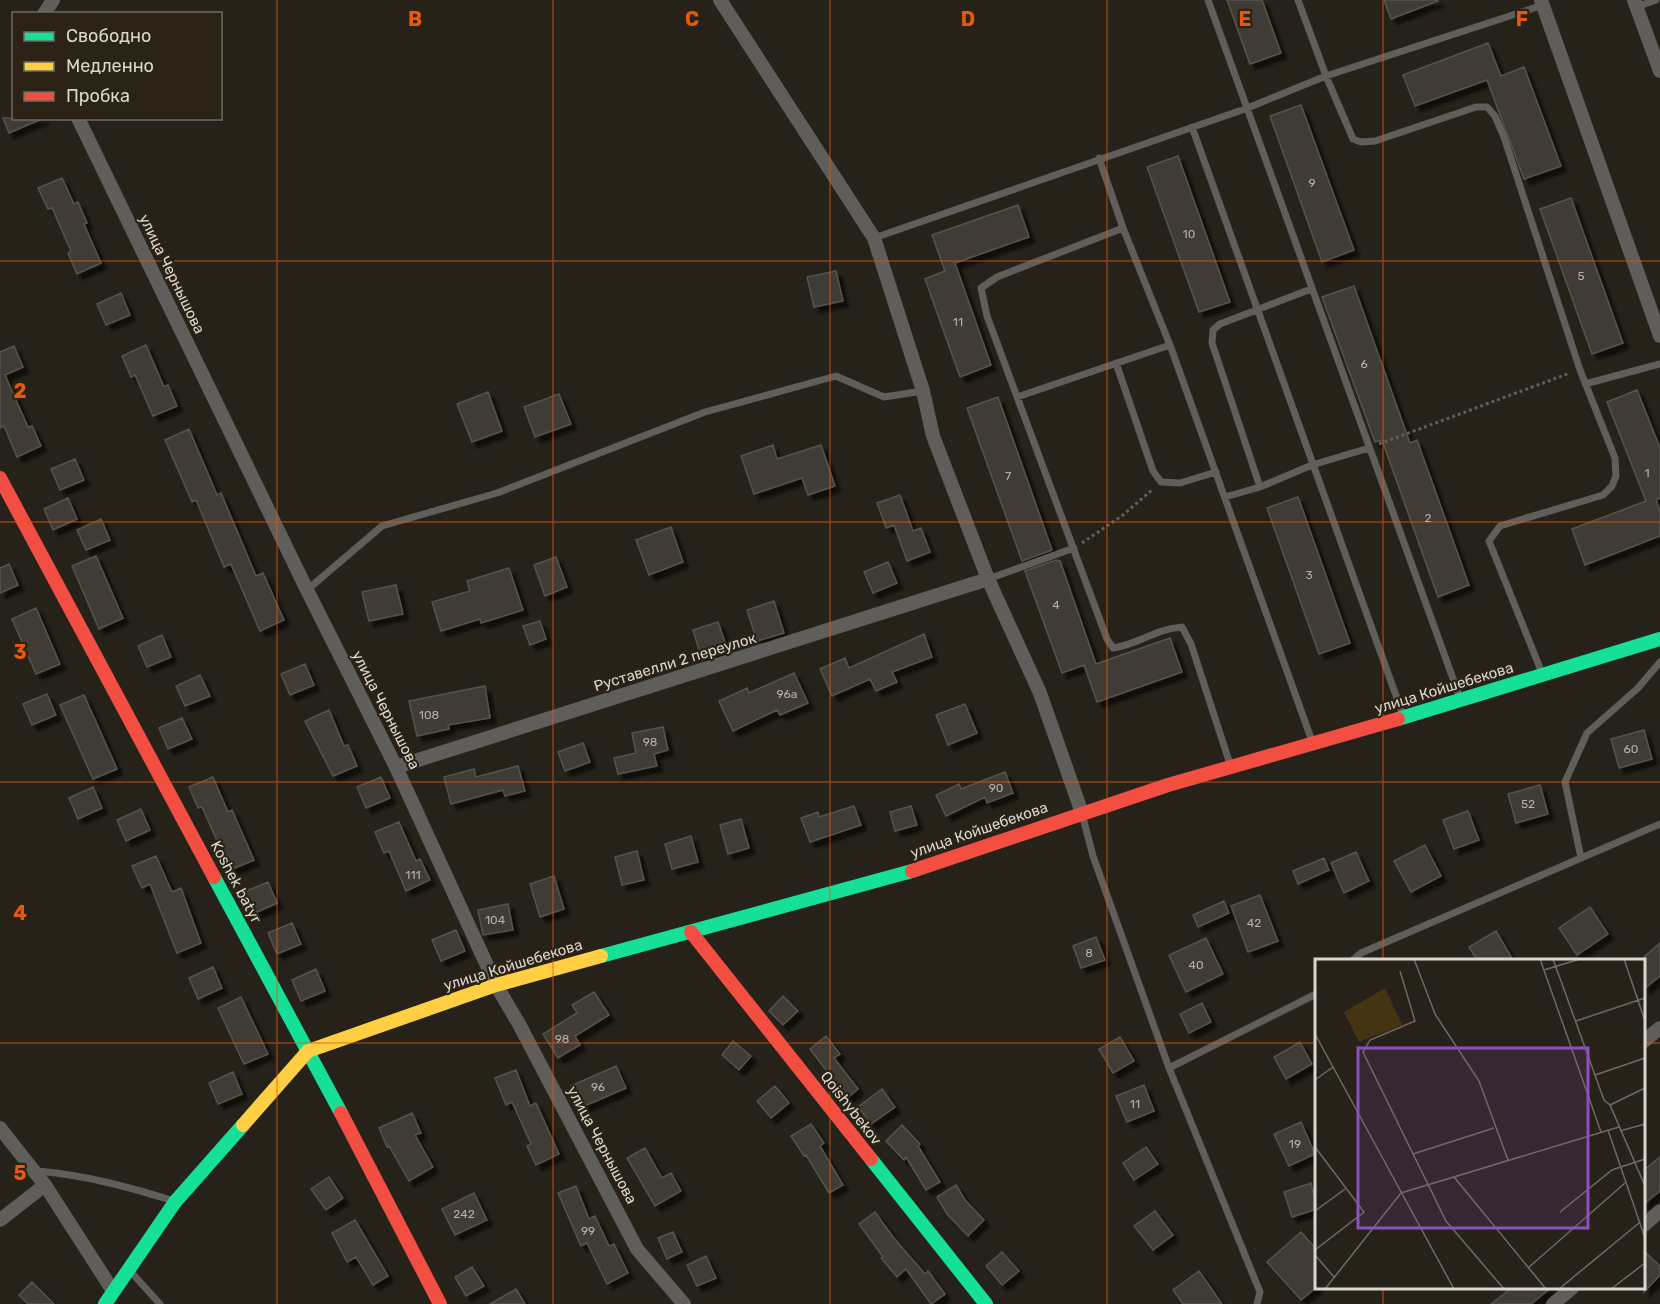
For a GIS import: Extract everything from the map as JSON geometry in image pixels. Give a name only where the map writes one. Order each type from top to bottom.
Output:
[{"type":"street","points":[[720,0],[874,238],[923,391],[933,436],[988,579],[1040,693],[1082,813]]},
{"type":"street","points":[[1542,3],[1660,336]]},
{"type":"street","points":[[1635,3],[1660,71]]},
{"type":"street","name":"улица Чернышова","points":[[79,120],[307,590],[396,767],[496,985],[638,1249],[684,1304]]},
{"type":"street","name":"Koshek batyr","points":[[0,478],[308,1051],[440,1304]]},
{"type":"street","name":"Руставелли 2 переулок","points":[[396,767],[988,579]]},
{"type":"street","name":"улица Койшебекова","points":[[308,1051],[496,985],[896,876],[1082,813],[1660,639]]},
{"type":"street","name":"Qoishybekov","points":[[691,932],[986,1304]]},
{"type":"street","points":[[1645,1040],[1660,1028]]},
{"type":"street","points":[[105,1304],[175,1202],[308,1051]]},
{"type":"street","points":[[0,1128],[37,1172],[113,1291]]},
{"type":"street","points":[[0,1220],[45,1185]]},
{"type":"street","points":[[1645,1224],[1660,1211]]},
{"type":"street","points":[[1553,1304],[1570,1289]]},
{"type":"lane","points":[[1208,0],[1245,108],[1461,700]]},
{"type":"lane","points":[[1299,0],[1326,76],[1353,139],[1361,142],[1375,141],[1476,107],[1487,107],[1504,137],[1580,370],[1615,458],[1616,476],[1612,486],[1603,495],[1500,526],[1493,532],[1489,542],[1543,675]]},
{"type":"lane","points":[[1635,3],[1656,0]]},
{"type":"lane","points":[[874,238],[1192,127],[1326,76],[1542,3]]},
{"type":"lane","points":[[1192,127],[1403,718]]},
{"type":"lane","points":[[1099,158],[1123,228],[1170,345],[1313,743]]},
{"type":"lane","points":[[1123,228],[996,277],[981,288],[987,316],[1113,648],[1125,647],[1163,628],[1182,627],[1191,644],[1231,767]]},
{"type":"lane","points":[[1260,487],[1212,343],[1213,330],[1220,324],[1311,289]]},
{"type":"lane","points":[[1017,397],[1170,345]]},
{"type":"lane","points":[[1116,363],[1153,471],[1161,482],[1180,483],[1216,472]]},
{"type":"lane","points":[[1585,384],[1660,364]]},
{"type":"lane","points":[[307,590],[382,526],[497,493],[705,412],[836,376],[884,398],[923,391]]},
{"type":"lane","points":[[1225,497],[1260,487],[1312,465],[1369,448]]},
{"type":"lane","points":[[988,579],[1074,548]]},
{"type":"lane","points":[[1581,858],[1564,782],[1587,734],[1638,688],[1660,662]]},
{"type":"lane","points":[[1082,813],[1093,856],[1169,1068],[1260,1292],[1257,1304]]},
{"type":"lane","points":[[1354,959],[1361,953],[1660,824]]},
{"type":"lane","points":[[1169,1068],[1315,995]]},
{"type":"lane","points":[[37,1172],[70,1174],[111,1182],[175,1202]]},
{"type":"lane","points":[[128,1269],[160,1304]]},
{"type":"path","points":[[1369,448],[1580,370]]},
{"type":"path","points":[[1074,548],[1123,515],[1161,482]]},
{"type":"building","points":[[1227,0],[1262,0],[1281,53],[1250,64]]},
{"type":"building","points":[[1384,0],[1438,0],[1438,1],[1391,19]]},
{"type":"building","points":[[1488,43],[1501,76],[1524,67],[1561,166],[1524,179],[1487,80],[1415,106],[1403,75]]},
{"type":"building","points":[[1301,105],[1354,250],[1322,262],[1270,116]]},
{"type":"building","points":[[3,118],[39,120],[9,133]]},
{"type":"building","points":[[1178,156],[1230,302],[1199,312],[1147,167]]},
{"type":"building","points":[[62,178],[74,204],[78,202],[87,223],[84,224],[101,263],[77,274],[68,253],[71,251],[52,208],[48,209],[38,188]]},
{"type":"building","points":[[1571,198],[1623,343],[1592,354],[1540,209]]},
{"type":"building","points":[[1018,205],[1029,237],[955,263],[991,365],[960,377],[925,279],[945,271],[932,235]]},
{"type":"building","points":[[836,271],[843,301],[814,307],[807,277]]},
{"type":"building","points":[[1354,286],[1410,443],[1417,440],[1469,585],[1438,597],[1382,440],[1375,442],[1322,297]]},
{"type":"building","points":[[121,293],[130,315],[106,325],[97,304]]},
{"type":"building","points":[[146,345],[164,387],[168,385],[177,406],[153,416],[135,375],[131,377],[122,356]]},
{"type":"building","points":[[14,346],[23,367],[5,375],[28,427],[32,426],[41,446],[17,457],[4,426],[0,428],[0,352]]},
{"type":"building","points":[[1637,390],[1660,448],[1660,498],[1656,500],[1660,511],[1660,536],[1585,565],[1572,529],[1646,501],[1607,402]]},
{"type":"building","points":[[488,392],[502,431],[472,442],[457,404]]},
{"type":"building","points":[[559,394],[571,424],[535,437],[524,407]]},
{"type":"building","points":[[998,397],[1052,550],[1022,561],[967,408]]},
{"type":"building","points":[[189,429],[217,495],[221,493],[256,576],[263,573],[284,620],[260,631],[231,564],[224,567],[196,500],[192,502],[165,440]]},
{"type":"building","points":[[773,445],[777,459],[821,445],[835,486],[808,495],[802,478],[754,494],[741,456]]},
{"type":"building","points":[[75,459],[84,480],[60,490],[51,469]]},
{"type":"building","points":[[900,495],[913,531],[921,528],[930,552],[907,561],[894,525],[886,528],[877,503]]},
{"type":"building","points":[[1298,497],[1350,643],[1319,654],[1267,508]]},
{"type":"building","points":[[68,498],[77,519],[53,530],[44,509]]},
{"type":"building","points":[[101,519],[110,540],[86,550],[77,530]]},
{"type":"building","points":[[671,527],[683,562],[649,575],[636,540]]},
{"type":"building","points":[[96,556],[123,618],[99,629],[72,566]]},
{"type":"building","points":[[556,557],[567,587],[545,596],[534,565]]},
{"type":"building","points":[[1056,560],[1060,561],[1096,664],[1170,638],[1182,672],[1097,702],[1084,665],[1062,673],[1025,571]]},
{"type":"building","points":[[888,562],[897,583],[873,593],[864,572]]},
{"type":"building","points":[[9,564],[18,585],[0,593],[0,568]]},
{"type":"building","points":[[509,568],[523,610],[481,623],[480,619],[441,631],[432,602],[470,591],[467,581]]},
{"type":"building","points":[[396,585],[403,614],[369,621],[362,592]]},
{"type":"building","points":[[774,601],[784,633],[757,641],[747,610]]},
{"type":"building","points":[[36,608],[60,664],[36,674],[12,619]]},
{"type":"building","points":[[540,621],[546,639],[530,645],[523,626]]},
{"type":"building","points":[[718,622],[728,651],[702,660],[693,630]]},
{"type":"building","points":[[924,634],[932,657],[892,672],[897,682],[876,691],[870,679],[832,696],[820,669],[845,658],[849,668]]},
{"type":"building","points":[[162,635],[171,657],[147,667],[138,646]]},
{"type":"building","points":[[305,664],[314,685],[290,695],[281,674]]},
{"type":"building","points":[[794,673],[808,703],[780,715],[777,710],[733,731],[719,701],[747,688],[749,693]]},
{"type":"building","points":[[200,675],[210,696],[185,706],[176,686]]},
{"type":"building","points":[[485,686],[490,718],[448,725],[449,729],[417,736],[409,701]]},
{"type":"building","points":[[47,694],[56,715],[32,725],[23,704]]},
{"type":"building","points":[[84,695],[117,769],[93,779],[60,705]]},
{"type":"building","points":[[965,704],[977,733],[948,745],[936,715]]},
{"type":"building","points":[[329,710],[344,746],[348,745],[357,766],[333,776],[305,721]]},
{"type":"building","points":[[182,718],[192,739],[168,749],[159,728]]},
{"type":"building","points":[[663,727],[668,750],[654,754],[657,766],[618,774],[614,758],[636,753],[632,733]]},
{"type":"building","points":[[1644,730],[1652,759],[1619,768],[1611,739]]},
{"type":"building","points":[[583,743],[590,762],[565,771],[558,752]]},
{"type":"building","points":[[518,766],[525,791],[505,796],[503,790],[451,804],[444,777],[474,769],[476,777]]},
{"type":"building","points":[[1005,772],[1013,793],[987,803],[985,797],[946,816],[936,795],[959,784],[961,789]]},
{"type":"building","points":[[213,777],[228,812],[232,810],[254,860],[230,870],[202,807],[198,808],[189,787]]},
{"type":"building","points":[[381,777],[390,798],[366,808],[357,787]]},
{"type":"building","points":[[1540,785],[1548,814],[1516,823],[1508,794]]},
{"type":"building","points":[[93,787],[102,808],[78,819],[69,798]]},
{"type":"building","points":[[854,806],[861,825],[810,842],[801,818],[818,812],[819,817]]},
{"type":"building","points":[[911,806],[917,825],[895,831],[890,812]]},
{"type":"building","points":[[141,809],[150,830],[126,841],[117,820]]},
{"type":"building","points":[[1468,811],[1479,840],[1454,849],[1443,820]]},
{"type":"building","points":[[741,819],[749,848],[728,854],[720,825]]},
{"type":"building","points":[[399,822],[416,861],[420,859],[430,880],[406,891],[389,851],[384,853],[375,832]]},
{"type":"building","points":[[691,836],[698,862],[672,869],[665,844]]},
{"type":"building","points":[[1425,845],[1441,876],[1411,892],[1394,861]]},
{"type":"building","points":[[637,851],[644,880],[622,885],[615,857]]},
{"type":"building","points":[[1356,852],[1369,881],[1344,893],[1331,863]]},
{"type":"building","points":[[156,856],[172,892],[181,888],[201,943],[177,953],[150,884],[142,888],[132,866]]},
{"type":"building","points":[[1324,858],[1329,870],[1298,884],[1293,871]]},
{"type":"building","points":[[554,876],[564,909],[540,917],[530,884]]},
{"type":"building","points":[[268,882],[277,903],[253,914],[244,892]]},
{"type":"building","points":[[1260,895],[1278,941],[1248,952],[1231,906]]},
{"type":"building","points":[[1224,901],[1229,913],[1198,927],[1193,915]]},
{"type":"building","points":[[508,904],[513,930],[483,935],[478,910]]},
{"type":"building","points":[[1590,907],[1608,934],[1577,955],[1559,928]]},
{"type":"building","points":[[292,923],[301,944],[277,954],[268,933]]},
{"type":"building","points":[[456,930],[465,951],[441,961],[432,940]]},
{"type":"building","points":[[1496,931],[1512,959],[1476,959],[1469,947]]},
{"type":"building","points":[[1096,937],[1105,960],[1081,968],[1073,946]]},
{"type":"building","points":[[1206,938],[1223,974],[1186,992],[1169,955]]},
{"type":"building","points":[[1660,943],[1660,976],[1645,988],[1645,959],[1644,957]]},
{"type":"building","points":[[213,967],[222,988],[198,999],[189,978]]},
{"type":"building","points":[[316,969],[325,991],[301,1001],[292,980]]},
{"type":"building","points":[[594,992],[609,1015],[575,1036],[580,1045],[558,1058],[543,1034],[577,1013],[572,1005]]},
{"type":"building","points":[[783,996],[798,1011],[783,1025],[769,1011]]},
{"type":"building","points":[[241,997],[268,1054],[244,1064],[218,1008]]},
{"type":"building","points":[[1202,1003],[1211,1022],[1189,1033],[1180,1014]]},
{"type":"building","points":[[826,1036],[840,1054],[834,1058],[858,1089],[844,1101],[831,1085],[835,1082],[810,1049]]},
{"type":"building","points":[[1120,1037],[1134,1061],[1113,1073],[1099,1049]]},
{"type":"building","points":[[733,1041],[751,1056],[739,1070],[722,1055]]},
{"type":"building","points":[[1300,1042],[1312,1064],[1286,1079],[1274,1057]]},
{"type":"building","points":[[616,1066],[626,1088],[580,1108],[571,1086]]},
{"type":"building","points":[[516,1070],[530,1106],[536,1103],[559,1154],[536,1165],[527,1146],[531,1144],[512,1102],[506,1105],[495,1078]]},
{"type":"building","points":[[233,1072],[242,1094],[218,1104],[209,1083]]},
{"type":"building","points":[[1144,1085],[1154,1111],[1127,1122],[1116,1096]]},
{"type":"building","points":[[775,1086],[789,1103],[771,1118],[757,1101]]},
{"type":"building","points":[[882,1089],[895,1107],[871,1124],[858,1107]]},
{"type":"building","points":[[412,1113],[421,1133],[415,1135],[433,1167],[409,1181],[389,1146],[387,1147],[379,1128]]},
{"type":"building","points":[[1301,1122],[1315,1154],[1289,1166],[1274,1134]]},
{"type":"building","points":[[811,1124],[824,1143],[820,1146],[843,1185],[829,1193],[806,1155],[804,1156],[791,1136]]},
{"type":"building","points":[[902,1125],[920,1144],[918,1146],[940,1182],[926,1190],[906,1157],[904,1160],[886,1141]]},
{"type":"building","points":[[1146,1147],[1158,1164],[1134,1180],[1123,1163]]},
{"type":"building","points":[[645,1148],[662,1178],[671,1173],[681,1191],[655,1206],[627,1158]]},
{"type":"building","points":[[1660,1157],[1660,1191],[1645,1203],[1645,1169]]},
{"type":"building","points":[[329,1177],[343,1198],[326,1210],[311,1189]]},
{"type":"building","points":[[1311,1183],[1315,1210],[1292,1217],[1284,1192]]},
{"type":"building","points":[[956,1185],[965,1200],[984,1220],[968,1236],[947,1214],[937,1197]]},
{"type":"building","points":[[576,1186],[589,1219],[595,1216],[609,1246],[614,1244],[628,1273],[607,1284],[587,1243],[581,1246],[558,1193]]},
{"type":"building","points":[[474,1193],[487,1220],[455,1235],[442,1209]]},
{"type":"building","points":[[1155,1211],[1173,1235],[1153,1250],[1134,1226]]},
{"type":"building","points":[[875,1212],[893,1237],[925,1274],[928,1271],[945,1294],[931,1304],[906,1269],[897,1277],[881,1258],[883,1257],[859,1224]]},
{"type":"building","points":[[355,1220],[388,1276],[373,1285],[356,1257],[347,1262],[332,1233]]},
{"type":"building","points":[[673,1232],[682,1252],[667,1259],[658,1238]]},
{"type":"building","points":[[1301,1232],[1315,1248],[1315,1289],[1301,1300],[1267,1262]]},
{"type":"building","points":[[1002,1252],[1019,1271],[1002,1285],[986,1266]]},
{"type":"building","points":[[1645,1252],[1660,1266],[1660,1275],[1644,1292]]},
{"type":"building","points":[[706,1256],[716,1278],[697,1286],[687,1265]]},
{"type":"building","points":[[472,1267],[484,1286],[466,1296],[455,1277]]},
{"type":"building","points":[[1199,1271],[1222,1304],[1183,1304],[1173,1290]]},
{"type":"building","points":[[32,1282],[54,1304],[28,1304],[19,1295]]},
{"type":"building","points":[[516,1289],[525,1304],[490,1304]]},
{"type":"building","points":[[1510,1289],[1550,1289],[1531,1304],[1491,1304]]},
{"type":"traffic: fast","points":[[1398,719],[1660,639]]},
{"type":"traffic: fast","points":[[601,956],[912,871]]},
{"type":"traffic: fast","points":[[214,877],[341,1113]]},
{"type":"traffic: fast","points":[[105,1304],[175,1202],[243,1125]]},
{"type":"traffic: fast","points":[[871,1159],[986,1304]]},
{"type":"traffic: slow","points":[[243,1125],[308,1051],[496,985],[601,956]]},
{"type":"traffic: jam","points":[[0,478],[214,877]]},
{"type":"traffic: jam","points":[[912,871],[1168,785],[1398,719]]},
{"type":"traffic: jam","points":[[691,932],[871,1159]]},
{"type":"traffic: jam","points":[[341,1113],[440,1304]]}]
